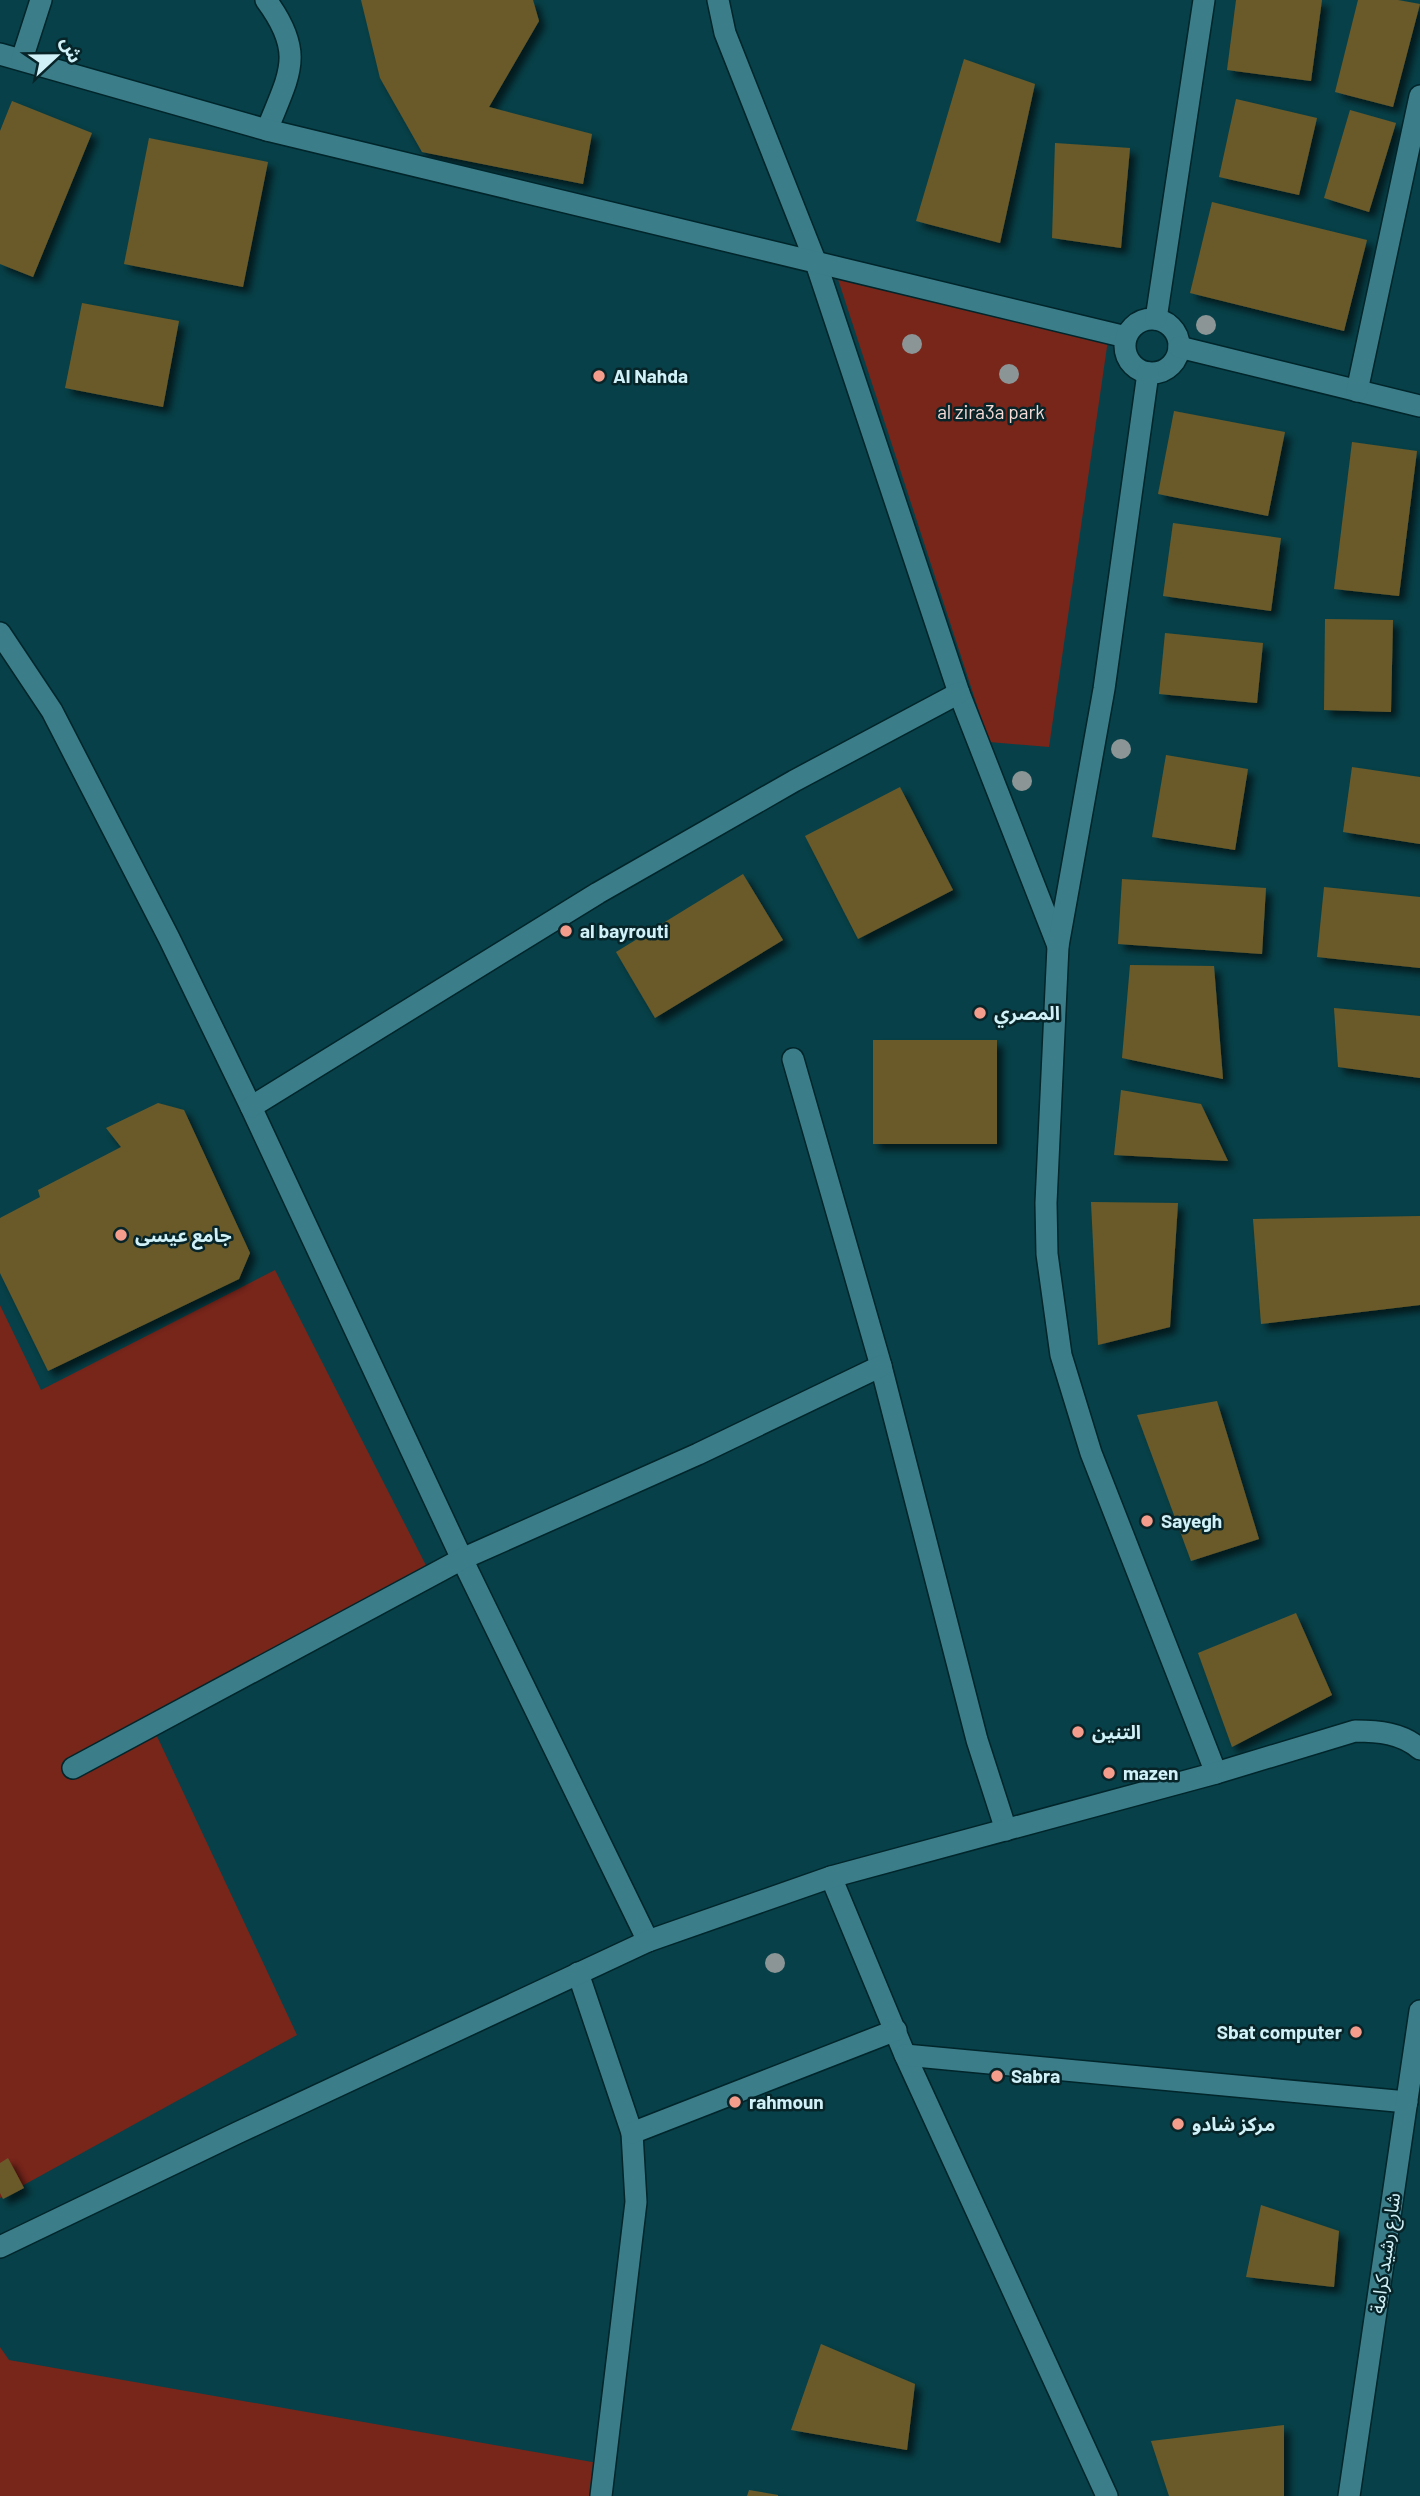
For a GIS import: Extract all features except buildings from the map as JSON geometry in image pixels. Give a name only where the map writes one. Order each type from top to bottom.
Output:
[{"type":"street","points":[[22,59],[41,0]]},
{"type":"street","points":[[267,0],[281,19],[290,47],[292,69],[267,130]]},
{"type":"street","points":[[718,0],[725,33],[816,263],[959,693],[1058,946]]},
{"type":"street","points":[[1156,319],[1204,0]]},
{"type":"street","points":[[0,54],[267,130],[1126,337]]},
{"type":"street","points":[[1357,391],[1420,96]]},
{"type":"street","points":[[1156,319],[1172,328],[1179,347],[1176,358],[1169,367],[1158,373],[1147,373],[1136,369],[1128,360],[1124,348],[1126,337],[1133,326],[1143,320],[1156,319]]},
{"type":"street","points":[[1179,347],[1420,406]]},
{"type":"street","points":[[1147,373],[1104,689],[1058,946],[1046,1203],[1047,1254],[1061,1355],[1074,1405],[1216,1773]]},
{"type":"street","points":[[0,634],[52,711],[169,938],[462,1559],[648,1941]]},
{"type":"street","points":[[250,1107],[598,894],[794,781],[959,693]]},
{"type":"street","points":[[793,1059],[881,1367],[977,1740],[1006,1830]]},
{"type":"street","points":[[74,1768],[462,1559],[698,1454],[881,1367]]},
{"type":"street","points":[[0,2247],[648,1941],[831,1877],[1216,1773],[1355,1731],[1376,1731],[1397,1736],[1420,1749]]},
{"type":"street","points":[[831,1877],[905,2055],[1107,2496]]},
{"type":"street","points":[[578,1973],[632,2133],[636,2202],[601,2496]]},
{"type":"street","name":"شارع رشيد كرامة","points":[[1349,2496],[1420,2011]]},
{"type":"street","points":[[632,2133],[896,2030]]},
{"type":"street","points":[[905,2055],[1407,2102]]},
{"type":"green space","name":"al zira3a park","points":[[834,267],[1109,333],[1049,747],[989,742]]},
{"type":"green space","points":[[275,1270],[435,1583],[155,1732],[297,2035],[0,2198],[0,1305],[41,1390]]},
{"type":"green space","points":[[0,2347],[9,2360],[615,2466],[611,2496],[0,2496]]},
{"type":"place","name":"Al Nahda","points":[[599,376]]},
{"type":"place","name":"al bayrouti","points":[[566,931]]},
{"type":"place","name":"المصري","points":[[980,1013]]},
{"type":"place","name":"جامع عيسى","points":[[121,1235]]},
{"type":"place","name":"Sayegh","points":[[1147,1521]]},
{"type":"place","name":"التنين","points":[[1078,1732]]},
{"type":"place","name":"mazen","points":[[1109,1773]]},
{"type":"place","name":"Sbat computer","points":[[1356,2032]]},
{"type":"place","name":"Sabra","points":[[997,2076]]},
{"type":"place","name":"rahmoun","points":[[735,2102]]},
{"type":"place","name":"مركز شادو","points":[[1178,2124]]}]
